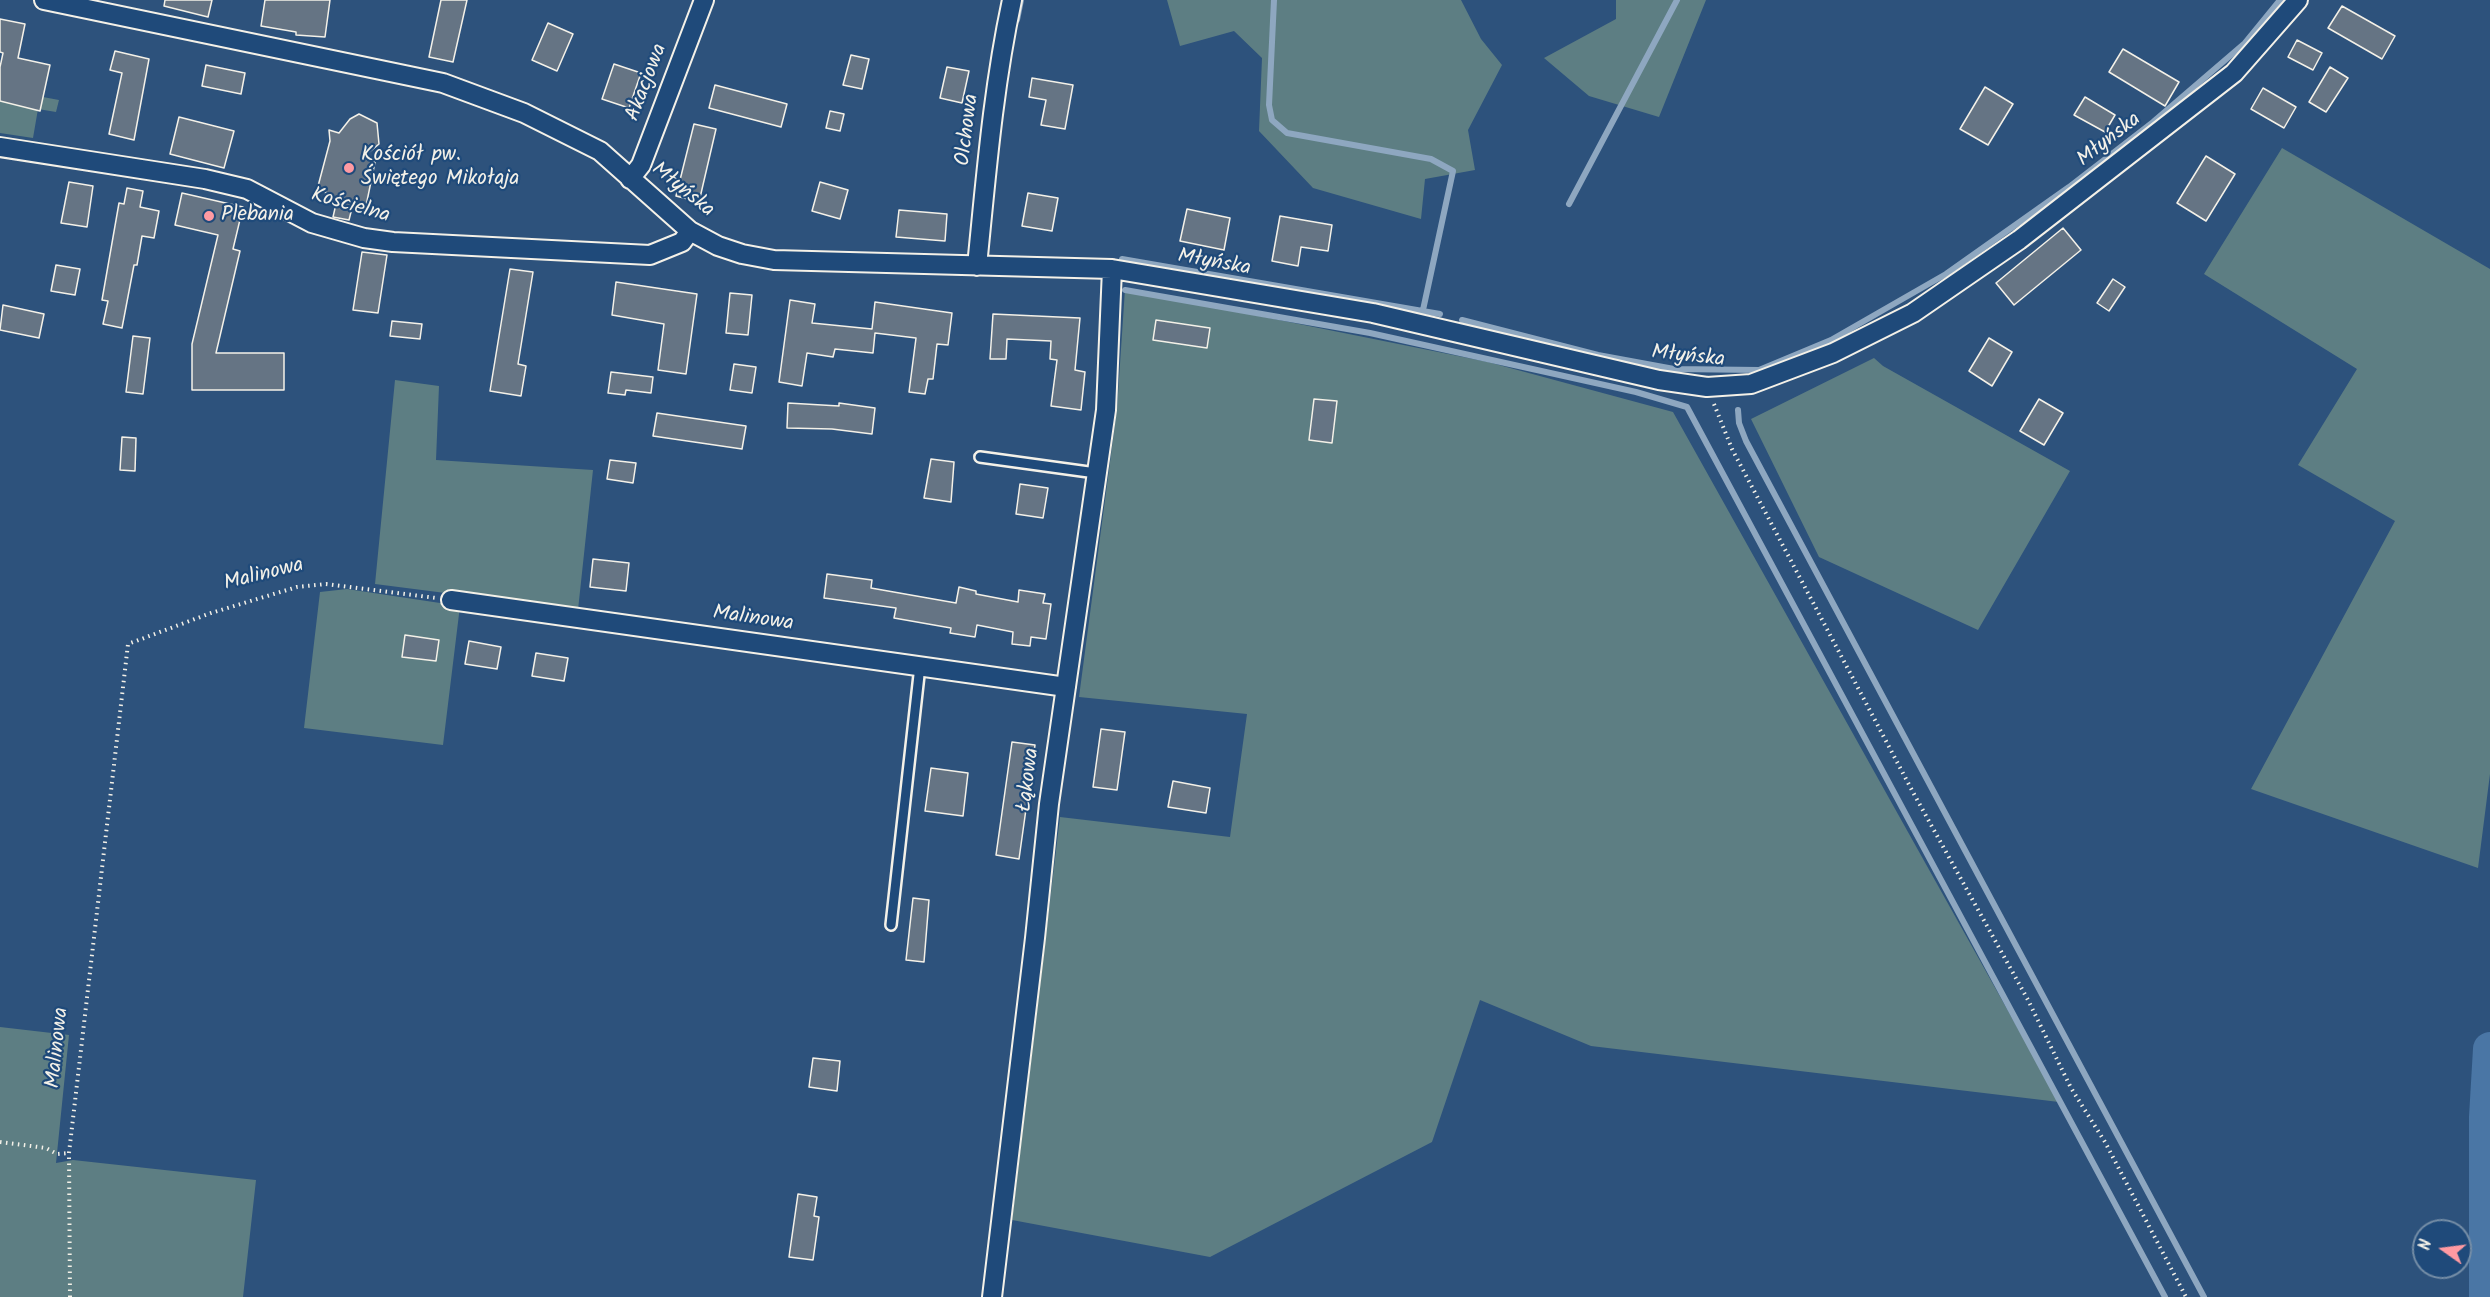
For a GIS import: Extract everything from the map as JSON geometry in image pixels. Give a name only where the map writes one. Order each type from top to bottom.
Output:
[{"type":"street","name":"Młyńska","points":[[44,0],[443,83],[524,113],[600,152],[690,231],[718,246],[742,254],[774,260],[1112,269],[1373,314],[1659,380],[1707,387],[1751,384],[1833,353],[1913,313],[2019,240],[2234,73],[2298,0]]},
{"type":"street","name":"Akacjowa","points":[[630,179],[641,165],[704,0]]},
{"type":"street","name":"Olchowa","points":[[977,266],[997,89],[1012,0]]},
{"type":"street","name":"Kościelna","points":[[0,147],[205,179],[247,189],[312,223],[364,238],[393,242],[650,255],[682,242],[690,231]]},
{"type":"street","name":"Łąkowa","points":[[992,1297],[1049,804],[1106,410],[1112,269]]},
{"type":"street","name":"Malinowa","points":[[451,600],[1066,687]]},
{"type":"lane","points":[[980,457],[1096,473]]},
{"type":"lane","points":[[891,925],[921,666]]},
{"type":"path","points":[[1707,387],[1732,449],[1915,796],[2028,1000],[2071,1088],[2105,1142],[2186,1297]]},
{"type":"path","name":"Malinowa","points":[[70,1297],[69,1153],[128,644],[211,613],[297,587],[326,584],[355,586],[451,600]]},
{"type":"path","points":[[0,1142],[46,1148],[57,1154],[69,1153]]},
{"type":"green space","points":[[1167,0],[1461,0],[1481,39],[1502,65],[1468,130],[1475,170],[1425,179],[1421,219],[1313,188],[1259,131],[1262,58],[1234,31],[1180,46]]},
{"type":"green space","points":[[1616,0],[1706,0],[1659,117],[1589,96],[1544,58],[1616,19]]},
{"type":"green space","points":[[0,89],[59,100],[56,112],[38,109],[33,138],[0,133]]},
{"type":"green space","points":[[2282,148],[2490,269],[2490,774],[2478,868],[2251,789],[2395,521],[2298,465],[2357,369],[2204,274]]},
{"type":"green space","points":[[1125,289],[1488,362],[1673,412],[2059,1102],[1591,1046],[1480,1000],[1432,1142],[1210,1257],[1012,1220],[1060,817],[1230,837],[1247,714],[1079,697],[1117,409]]},
{"type":"green space","points":[[1874,358],[1883,366],[2070,471],[1978,630],[1819,557],[1751,419]]},
{"type":"green space","points":[[395,380],[439,386],[436,460],[593,470],[578,610],[375,584]]},
{"type":"green space","points":[[347,589],[460,606],[443,745],[304,728],[320,592]]},
{"type":"green space","points":[[0,1027],[69,1035],[56,1163],[73,1160],[256,1180],[243,1297],[0,1297]]},
{"type":"building","points":[[165,0],[212,0],[208,17],[164,6]]},
{"type":"building","points":[[265,0],[330,0],[325,37],[296,35],[296,32],[261,26]]},
{"type":"building","points":[[441,0],[467,0],[453,62],[429,57]]},
{"type":"building","points":[[2342,6],[2395,36],[2382,59],[2328,28]]},
{"type":"building","points":[[0,19],[25,24],[18,58],[50,65],[40,111],[0,101],[0,67],[3,53],[0,52]]},
{"type":"building","points":[[548,23],[573,34],[557,71],[532,60]]},
{"type":"building","points":[[2297,40],[2322,53],[2313,70],[2288,57]]},
{"type":"building","points":[[2123,49],[2179,82],[2165,106],[2109,72]]},
{"type":"building","points":[[115,51],[149,59],[134,140],[109,134],[122,73],[110,70]]},
{"type":"building","points":[[851,55],[869,59],[862,89],[843,85]]},
{"type":"building","points":[[614,64],[641,73],[629,108],[602,99]]},
{"type":"building","points":[[206,65],[245,73],[241,94],[202,86]]},
{"type":"building","points":[[947,67],[969,71],[962,103],[940,98]]},
{"type":"building","points":[[2330,67],[2348,78],[2326,112],[2309,102]]},
{"type":"building","points":[[1032,78],[1073,85],[1065,129],[1041,125],[1046,100],[1029,97]]},
{"type":"building","points":[[715,85],[787,104],[781,127],[709,108]]},
{"type":"building","points":[[1985,87],[2013,104],[1988,145],[1960,129]]},
{"type":"building","points":[[2263,88],[2296,107],[2284,128],[2251,109]]},
{"type":"building","points":[[2085,97],[2115,115],[2105,132],[2074,115]]},
{"type":"building","points":[[830,111],[844,114],[840,131],[826,128]]},
{"type":"building","name":"Kościół pw. Świętego Mikołaja","points":[[359,114],[377,123],[379,144],[362,158],[375,162],[365,211],[352,208],[349,220],[333,217],[336,204],[324,201],[326,192],[317,190],[330,141],[329,130],[339,133],[350,119]]},
{"type":"building","points":[[179,117],[234,131],[224,168],[170,154]]},
{"type":"building","points":[[694,124],[716,129],[699,202],[676,196]]},
{"type":"building","points":[[2206,156],[2235,174],[2206,221],[2177,203]]},
{"type":"building","points":[[69,182],[93,186],[87,227],[61,223]]},
{"type":"building","points":[[820,182],[848,190],[840,219],[812,211]]},
{"type":"building","points":[[127,188],[143,191],[140,207],[159,211],[154,238],[142,236],[122,328],[103,324],[108,301],[102,300],[119,203],[124,204]]},
{"type":"building","points":[[182,193],[243,207],[233,249],[240,251],[216,353],[284,353],[284,390],[192,390],[192,344],[218,235],[175,225]]},
{"type":"building","points":[[1028,193],[1058,198],[1052,231],[1022,226]]},
{"type":"building","points":[[1187,209],[1230,218],[1224,250],[1180,241]]},
{"type":"building","points":[[899,210],[947,214],[945,241],[896,237]]},
{"type":"building","points":[[1280,216],[1332,225],[1328,251],[1301,247],[1298,266],[1272,261]]},
{"type":"building","points":[[2063,228],[2081,250],[2014,305],[1996,283]]},
{"type":"building","points":[[362,252],[387,255],[378,313],[353,310]]},
{"type":"building","points":[[56,265],[80,269],[75,295],[51,291]]},
{"type":"building","points":[[510,269],[533,272],[518,364],[526,366],[521,396],[490,391]]},
{"type":"building","points":[[2113,279],[2125,287],[2109,311],[2097,303]]},
{"type":"building","points":[[616,282],[697,294],[686,374],[658,370],[664,324],[612,315]]},
{"type":"building","points":[[730,293],[752,295],[748,335],[726,333]]},
{"type":"building","points":[[790,300],[815,304],[812,323],[872,329],[875,302],[952,313],[948,345],[937,344],[933,379],[928,379],[925,394],[909,392],[916,338],[875,333],[873,353],[835,349],[833,357],[807,353],[802,386],[779,382]]},
{"type":"building","points":[[3,305],[44,314],[39,338],[0,330]]},
{"type":"building","points":[[993,314],[1080,318],[1075,370],[1085,372],[1081,410],[1051,406],[1057,360],[1050,359],[1051,341],[1007,339],[1006,359],[990,359]]},
{"type":"building","points":[[1156,320],[1210,328],[1207,348],[1153,340]]},
{"type":"building","points":[[392,321],[422,324],[420,339],[390,336]]},
{"type":"building","points":[[133,336],[150,338],[143,394],[126,392]]},
{"type":"building","points":[[1989,338],[2012,352],[1992,386],[1969,371]]},
{"type":"building","points":[[734,364],[756,367],[752,393],[730,390]]},
{"type":"building","points":[[611,372],[653,377],[651,393],[626,390],[625,395],[608,393]]},
{"type":"building","points":[[1314,399],[1337,401],[1332,443],[1309,440]]},
{"type":"building","points":[[2039,399],[2063,413],[2044,445],[2020,431]]},
{"type":"building","points":[[788,403],[839,406],[839,403],[875,408],[872,434],[832,429],[787,428]]},
{"type":"building","points":[[657,413],[746,426],[742,449],[653,436]]},
{"type":"building","points":[[122,437],[136,438],[135,471],[120,470]]},
{"type":"building","points":[[931,459],[954,462],[951,502],[924,498]]},
{"type":"building","points":[[610,460],[636,463],[633,483],[607,479]]},
{"type":"building","points":[[1020,484],[1048,488],[1043,518],[1016,514]]},
{"type":"building","points":[[593,559],[629,563],[626,591],[590,587]]},
{"type":"building","points":[[827,574],[872,580],[871,588],[956,603],[959,587],[976,591],[976,594],[1018,602],[1019,590],[1045,594],[1043,603],[1051,604],[1046,639],[1031,637],[1030,646],[1012,644],[1013,632],[977,625],[975,637],[950,633],[951,628],[894,618],[896,608],[824,598]]},
{"type":"building","points":[[405,635],[439,640],[436,661],[402,657]]},
{"type":"building","points":[[469,641],[501,647],[497,669],[465,664]]},
{"type":"building","points":[[536,653],[568,658],[564,681],[532,676]]},
{"type":"building","points":[[1101,729],[1125,732],[1117,790],[1093,787]]},
{"type":"building","points":[[1012,742],[1035,745],[1019,859],[996,855]]},
{"type":"building","points":[[931,768],[968,773],[963,816],[925,811]]},
{"type":"building","points":[[1173,781],[1210,788],[1206,813],[1168,807]]},
{"type":"building","points":[[913,898],[929,900],[924,962],[906,960]]},
{"type":"building","points":[[813,1058],[840,1061],[837,1091],[809,1087]]},
{"type":"building","points":[[798,1194],[817,1197],[814,1216],[819,1217],[813,1260],[789,1257]]},
{"type":"waterway","points":[[1017,20],[1021,0]]},
{"type":"waterway","points":[[1274,0],[1269,105],[1272,120],[1287,133],[1431,159],[1453,171],[1423,310]]},
{"type":"waterway","points":[[1569,204],[1677,0]]},
{"type":"waterway","points":[[1462,320],[1598,355],[1674,369],[1759,370],[1831,340],[1946,274],[2069,187],[2153,122],[2245,43],[2280,0]]},
{"type":"waterway","points":[[1122,259],[1440,314]]},
{"type":"waterway","points":[[1125,290],[1370,333],[1636,392],[1687,407],[2165,1297]]},
{"type":"waterway","points":[[1738,410],[1739,423],[1746,441],[2204,1297]]},
{"type":"waterway","points":[[2486,1297],[2486,1117],[2490,1049]]},
{"type":"place","name":"Kościół pw. Świętego Mikołaja","points":[[349,168]]},
{"type":"place","name":"Plebania","points":[[209,216]]}]
